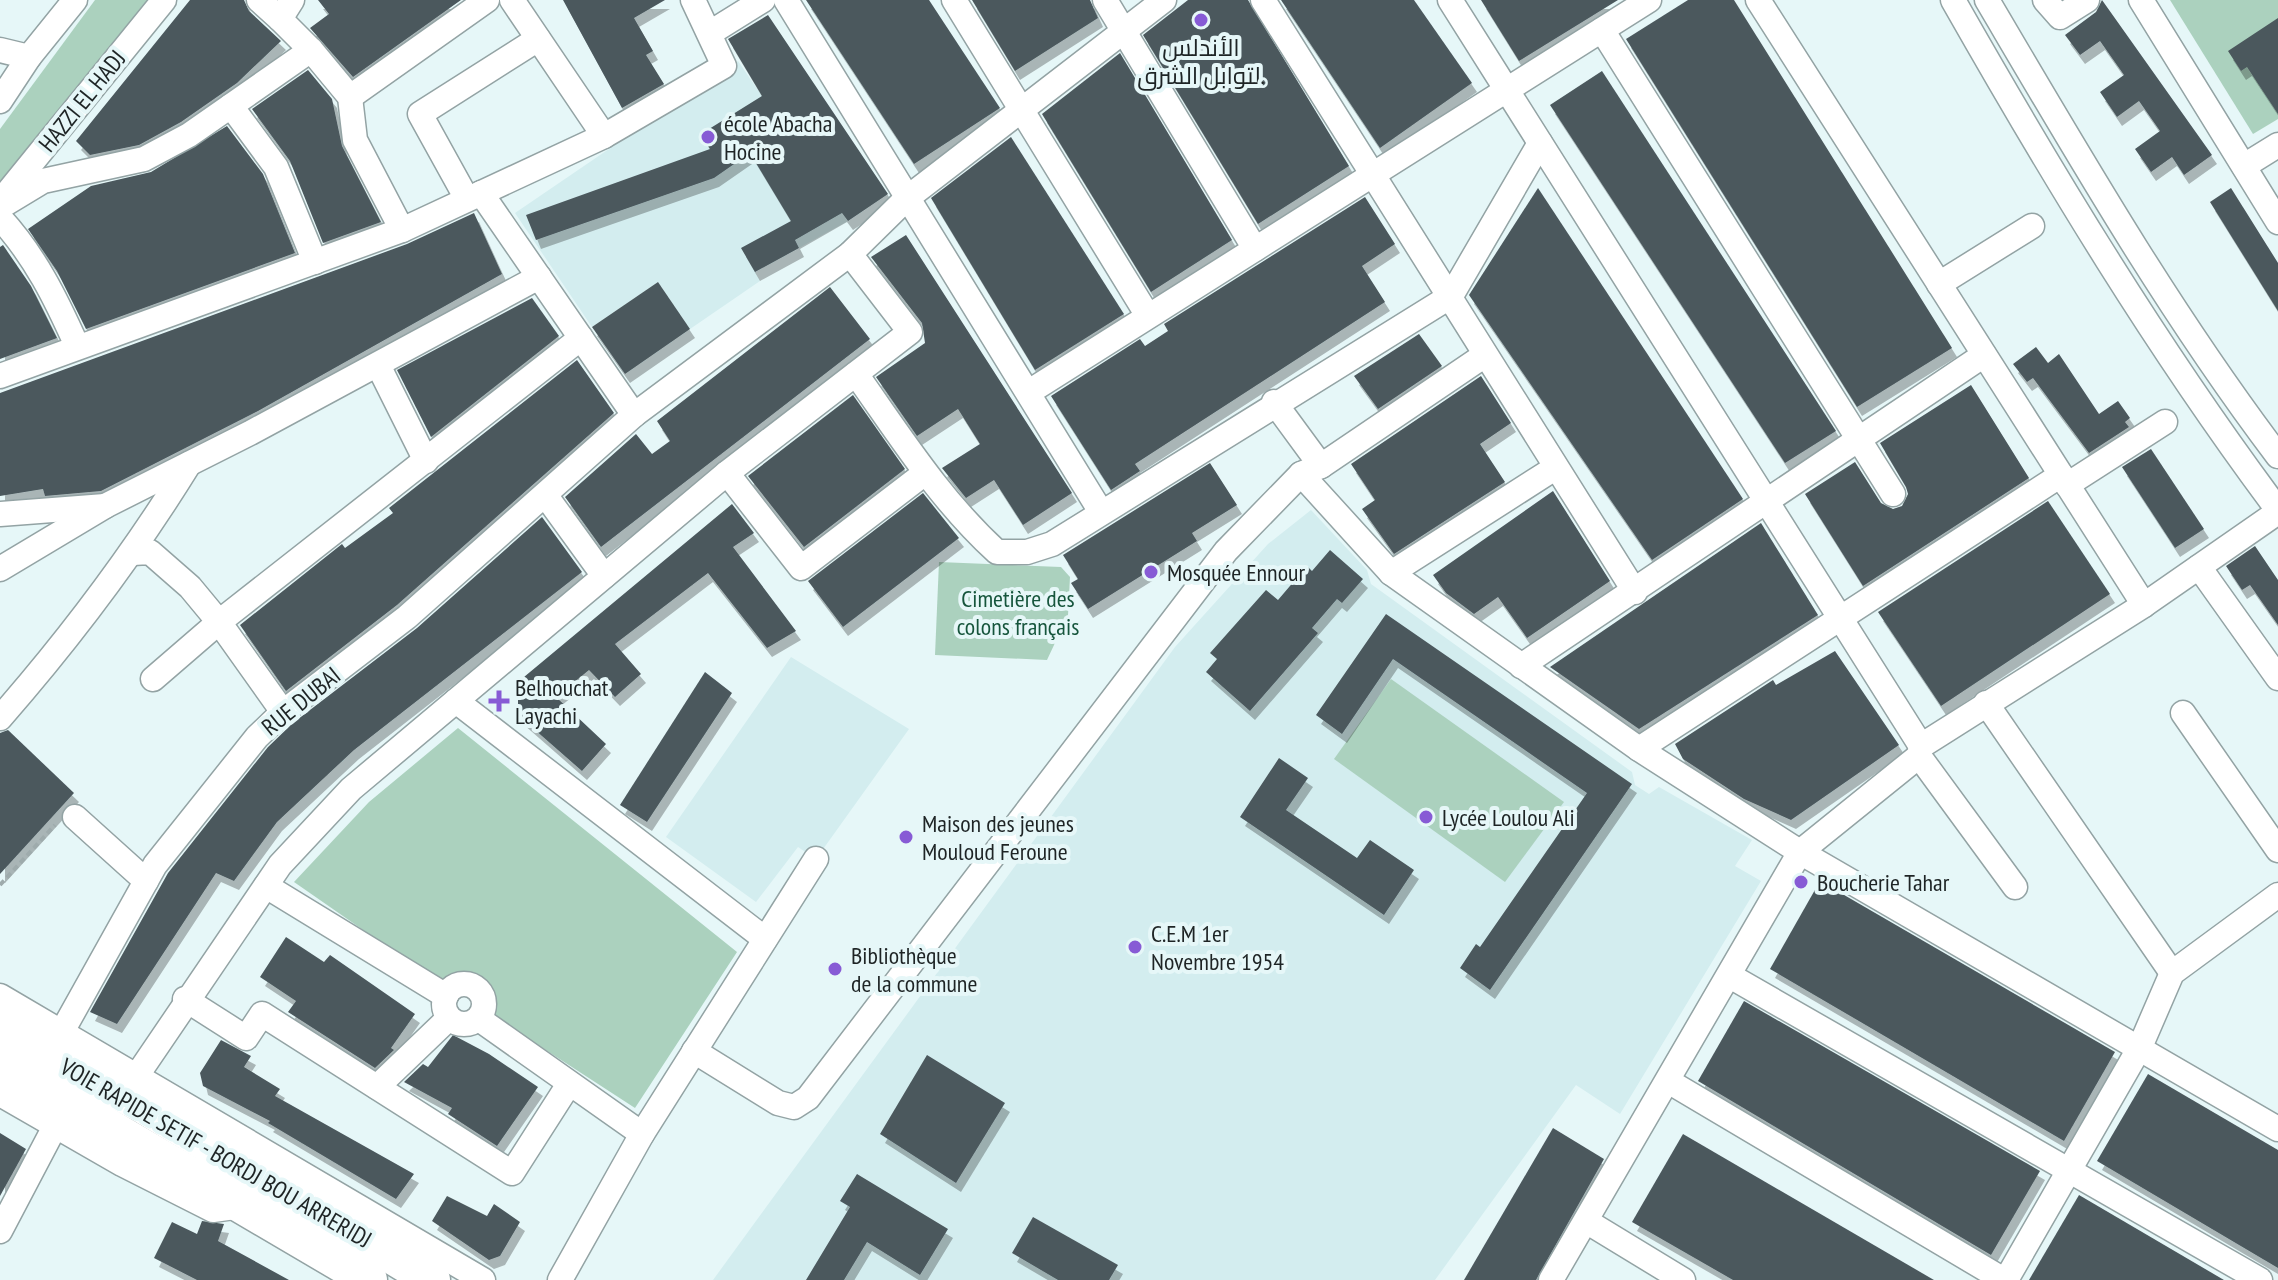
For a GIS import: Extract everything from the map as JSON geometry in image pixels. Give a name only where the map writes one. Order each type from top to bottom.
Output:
[{"type":"highway","name":"VOIE RAPIDE SETIF - BORDJ BOU ARRERIDJ","points":[[0,1027],[55,1043],[130,1086],[432,1280]]},
{"type":"highway","name":"VOIE RAPIDE SETIF - BORDJ BOU ARRERIDJ","points":[[0,1063],[61,1115],[242,1206],[369,1280]]},
{"type":"street","points":[[0,101],[29,57],[75,0]]},
{"type":"street","name":"HAZZI EL HADJ","points":[[0,204],[164,0]]},
{"type":"street","points":[[259,0],[286,9],[311,50],[350,97],[355,140],[402,230]]},
{"type":"street","points":[[350,97],[487,0]]},
{"type":"street","points":[[512,0],[604,136]]},
{"type":"street","points":[[0,376],[402,230],[604,136],[724,66],[693,0]]},
{"type":"street","points":[[710,33],[763,0]]},
{"type":"street","points":[[786,0],[1101,512]]},
{"type":"street","points":[[954,0],[1148,316]]},
{"type":"street","points":[[1105,0],[1255,249]]},
{"type":"street","name":"RUE DUBAI","points":[[55,1043],[146,881],[257,737],[283,712],[407,617],[634,415],[850,254],[906,199],[1164,0]]},
{"type":"street","points":[[1263,0],[1635,592]]},
{"type":"street","points":[[1450,0],[1767,501],[1920,751],[2015,887]]},
{"type":"street","points":[[1029,392],[1649,0]]},
{"type":"street","points":[[1758,0],[2144,605]]},
{"type":"street","points":[[1551,1280],[1800,852],[1920,751],[1986,703],[2144,605],[2278,511],[2152,332],[2081,221],[1953,0]]},
{"type":"street","points":[[1987,0],[2139,255],[2278,456]]},
{"type":"street","points":[[2045,0],[2060,17],[2087,0]]},
{"type":"street","points":[[2141,0],[2278,222]]},
{"type":"street","points":[[1602,30],[1893,494]]},
{"type":"street","points":[[538,39],[420,114],[474,196],[539,277],[567,303],[581,338],[634,415]]},
{"type":"street","points":[[0,50],[29,57]]},
{"type":"street","points":[[0,204],[43,181],[144,159],[189,135],[311,50]]},
{"type":"street","points":[[231,106],[276,167],[315,262]]},
{"type":"street","points":[[856,374],[925,473],[967,524],[997,552],[1027,552],[1052,544],[1274,402],[1451,296],[1540,143]]},
{"type":"street","points":[[2244,166],[2278,145]]},
{"type":"street","points":[[0,218],[23,243],[54,295],[77,346]]},
{"type":"street","points":[[1939,284],[2032,226]]},
{"type":"street","points":[[483,1280],[130,1086],[185,999],[280,865],[351,789],[727,473],[910,332],[850,254]]},
{"type":"street","points":[[0,569],[107,505],[378,365],[539,277]]},
{"type":"street","points":[[153,679],[219,622],[581,338]]},
{"type":"street","points":[[694,1051],[778,1103],[794,1107],[808,1098],[1226,551],[1311,470],[1485,355]]},
{"type":"street","points":[[1521,666],[1984,355]]},
{"type":"street","points":[[378,365],[426,461]]},
{"type":"street","points":[[1274,402],[1311,470],[1391,573],[1639,749],[1800,852],[2278,1129]]},
{"type":"street","points":[[1639,749],[1840,618],[2064,480],[2165,422]]},
{"type":"street","points":[[0,718],[59,651],[133,553],[190,464]]},
{"type":"street","points":[[1391,573],[1555,468]]},
{"type":"street","points":[[727,473],[801,568],[925,473]]},
{"type":"street","points":[[546,496],[604,576]]},
{"type":"street","points":[[0,514],[107,505]]},
{"type":"street","points":[[133,553],[150,552],[190,587],[283,712]]},
{"type":"street","points":[[2199,567],[2278,678]]},
{"type":"street","points":[[456,701],[765,939]]},
{"type":"street","points":[[1986,703],[2172,973]]},
{"type":"street","points":[[2183,713],[2278,850]]},
{"type":"street","points":[[75,817],[146,881]]},
{"type":"street","points":[[560,1280],[642,1134],[816,859]]},
{"type":"street","points":[[266,886],[448,1007],[459,1024],[479,1019],[642,1134]]},
{"type":"street","points":[[1668,1081],[2005,1280],[2140,1047],[2172,973],[2278,895]]},
{"type":"street","points":[[1730,976],[2260,1280]]},
{"type":"street","points":[[377,1087],[448,1007],[456,986],[470,985],[481,993],[485,1006],[479,1019]]},
{"type":"street","points":[[0,996],[55,1043]]},
{"type":"street","points":[[185,999],[246,1038],[262,1014],[512,1173],[569,1084]]},
{"type":"street","points":[[0,1094],[61,1115],[0,1231]]},
{"type":"street","points":[[1586,1221],[1683,1280]]},
{"type":"path","points":[[0,885],[68,813],[75,817]]},
{"type":"shaded area","name":"école Abacha Hocine","points":[[738,61],[848,221],[755,272],[760,281],[690,329],[658,282],[592,327],[515,213]]},
{"type":"shaded area","points":[[1311,510],[1367,570],[1371,584],[1632,772],[1635,785],[1649,794],[1659,787],[1752,840],[1735,866],[1761,881],[1620,1114],[1576,1085],[1435,1280],[713,1280],[1175,647],[1268,544]]},
{"type":"shaded area","points":[[791,657],[909,729],[816,859],[798,847],[756,902],[666,837]]},
{"type":"green space","points":[[95,0],[151,0],[29,153],[0,183],[0,129]]},
{"type":"green space","points":[[2170,0],[2278,0],[2278,119],[2253,134]]},
{"type":"green space","name":"Cimetière des colons français","points":[[939,562],[1061,567],[1070,577],[1068,615],[1047,660],[935,655]]},
{"type":"green space","points":[[1391,679],[1564,802],[1505,882],[1334,759]]},
{"type":"green space","points":[[458,728],[737,952],[635,1108],[501,1021],[491,1012],[490,994],[481,982],[458,979],[438,982],[294,882],[369,802]]},
{"type":"building","points":[[190,0],[244,0],[249,11],[281,41],[237,83],[181,122],[139,145],[90,155],[76,141]]},
{"type":"building","points":[[318,0],[461,0],[353,77],[310,28],[329,14]]},
{"type":"building","points":[[563,0],[665,0],[634,18],[653,51],[646,55],[664,84],[622,108]]},
{"type":"building","points":[[806,0],[929,0],[1000,108],[914,164]]},
{"type":"building","points":[[972,0],[1090,0],[1098,18],[1015,71]]},
{"type":"building","points":[[1188,0],[1248,0],[1349,166],[1258,224],[1143,35]]},
{"type":"building","points":[[1281,0],[1414,0],[1472,83],[1380,148]]},
{"type":"building","points":[[1481,0],[1618,0],[1519,61]]},
{"type":"building","points":[[1688,0],[1734,0],[1952,348],[1857,407],[1626,39]]},
{"type":"building","points":[[2102,0],[2212,155],[2184,175],[2172,157],[2151,172],[2135,149],[2160,131],[2139,101],[2117,117],[2100,92],[2124,75],[2100,41],[2080,55],[2065,35],[2096,12]]},
{"type":"building","points":[[768,15],[888,194],[848,221],[842,213],[795,240],[799,248],[755,272],[741,248],[791,221],[750,153],[714,178],[536,240],[526,215],[710,149],[701,134],[762,96],[728,39]]},
{"type":"building","points":[[2278,18],[2278,114],[2247,67],[2241,71],[2228,51]]},
{"type":"building","points":[[1120,53],[1232,240],[1151,292],[1042,114]]},
{"type":"building","points":[[308,70],[332,99],[342,146],[381,222],[323,243],[290,161],[252,109]]},
{"type":"building","points":[[1602,71],[1836,431],[1785,463],[1550,105]]},
{"type":"building","points":[[227,126],[263,174],[295,253],[86,329],[57,271],[28,229],[91,186],[151,172]]},
{"type":"building","points":[[1011,137],[1124,314],[1035,370],[931,198]]},
{"type":"building","points":[[1538,188],[1743,499],[1652,560],[1469,295]]},
{"type":"building","points":[[2231,188],[2278,263],[2278,311],[2210,202]]},
{"type":"building","points":[[1365,197],[1395,244],[1362,266],[1385,302],[1135,464],[1140,471],[1111,490],[1051,396],[1140,339],[1145,346],[1168,331],[1164,324]]},
{"type":"building","points":[[474,213],[502,274],[258,411],[101,491],[45,496],[43,489],[0,496],[0,393],[407,244]]},
{"type":"building","points":[[906,235],[1072,493],[1023,525],[994,480],[966,498],[942,468],[980,444],[958,409],[917,436],[876,377],[925,343],[922,323],[871,257]]},
{"type":"building","points":[[3,245],[31,286],[57,338],[0,359],[0,247]]},
{"type":"building","points":[[658,282],[690,329],[625,374],[592,327]]},
{"type":"building","points":[[830,287],[870,339],[601,547],[565,497],[636,434],[652,454],[670,441],[657,421]]},
{"type":"building","points":[[532,298],[559,336],[431,437],[397,370]]},
{"type":"building","points":[[1419,334],[1442,366],[1378,409],[1354,376]]},
{"type":"building","points":[[2036,347],[2048,363],[2059,354],[2099,414],[2118,401],[2130,418],[2125,422],[2129,427],[2089,453],[2033,378],[2027,382],[2013,364]]},
{"type":"building","points":[[577,360],[614,413],[397,605],[286,691],[240,625],[342,544],[345,548],[393,513],[389,508]]},
{"type":"building","points":[[1481,376],[1511,423],[1480,444],[1505,482],[1394,554],[1362,509],[1375,500],[1351,464]]},
{"type":"building","points":[[1971,385],[2029,478],[1863,586],[1805,494],[1855,462],[1881,503],[1893,509],[1902,506],[1908,494],[1906,487],[1880,443]]},
{"type":"building","points":[[853,395],[905,469],[804,547],[748,476]]},
{"type":"building","points":[[2151,449],[2204,529],[2175,548],[2122,467]]},
{"type":"building","points":[[1210,463],[1237,505],[1192,533],[1197,541],[1088,609],[1071,583],[1078,579],[1063,555]]},
{"type":"building","points":[[1553,491],[1610,581],[1527,638],[1498,597],[1474,614],[1446,593],[1433,575]]},
{"type":"building","points":[[923,493],[959,538],[843,627],[808,581]]},
{"type":"building","points":[[2048,501],[2110,594],[1941,706],[1878,612]]},
{"type":"building","points":[[732,504],[754,533],[733,547],[796,631],[767,648],[708,573],[615,644],[641,674],[615,697],[589,670],[556,697],[606,744],[582,771],[518,715],[518,682]]},
{"type":"building","points":[[542,517],[582,572],[354,750],[277,822],[234,881],[216,873],[117,1024],[90,1012],[168,873],[268,747],[293,723],[417,628]]},
{"type":"building","points":[[1761,523],[1818,615],[1639,729],[1550,667]]},
{"type":"building","points":[[2255,546],[2278,580],[2278,625],[2250,585],[2242,590],[2226,566]]},
{"type":"building","points":[[1330,550],[1363,579],[1342,603],[1337,599],[1312,628],[1318,633],[1250,711],[1206,672],[1217,659],[1210,653],[1266,590],[1278,600],[1307,566],[1312,571]]},
{"type":"building","points":[[1386,614],[1632,784],[1490,990],[1460,968],[1476,944],[1480,947],[1587,793],[1393,659],[1342,734],[1316,715]]},
{"type":"building","points":[[1835,651],[1899,745],[1791,820],[1744,799],[1683,759],[1675,744],[1773,680],[1776,685]]},
{"type":"building","points":[[705,672],[732,693],[647,822],[620,805]]},
{"type":"building","points":[[8,730],[74,793],[0,874],[0,733]]},
{"type":"building","points":[[1279,758],[1308,778],[1286,810],[1357,858],[1370,840],[1414,870],[1384,915],[1240,817]]},
{"type":"building","points":[[1820,881],[2115,1052],[2064,1141],[1770,969]]},
{"type":"building","points":[[286,937],[324,962],[330,955],[415,1014],[391,1048],[394,1050],[375,1068],[288,1012],[296,1001],[260,977]]},
{"type":"building","points":[[1744,1001],[2040,1171],[1991,1255],[1698,1081]]},
{"type":"building","points":[[453,1035],[489,1054],[538,1087],[497,1146],[448,1114],[452,1108],[404,1082],[423,1064],[428,1067]]},
{"type":"building","points":[[221,1040],[251,1056],[244,1067],[280,1089],[275,1096],[414,1174],[396,1199],[268,1123],[270,1121],[203,1086],[200,1073]]},
{"type":"building","points":[[927,1055],[1005,1103],[956,1183],[880,1134]]},
{"type":"building","points":[[2148,1074],[2278,1150],[2278,1268],[2097,1161]]},
{"type":"building","points":[[1553,1128],[1604,1159],[1536,1280],[1464,1280]]},
{"type":"building","points":[[0,1133],[26,1149],[0,1196]]},
{"type":"building","points":[[1683,1134],[1934,1280],[1733,1280],[1632,1222]]},
{"type":"building","points":[[857,1174],[948,1229],[920,1275],[867,1242],[844,1280],[806,1280],[850,1207],[840,1201]]},
{"type":"building","points":[[2079,1195],[2224,1280],[2029,1280]]},
{"type":"building","points":[[447,1196],[487,1216],[494,1204],[520,1222],[500,1256],[489,1260],[432,1221]]},
{"type":"building","points":[[1033,1217],[1118,1265],[1109,1280],[1058,1280],[1012,1253]]},
{"type":"building","points":[[202,1221],[224,1224],[218,1241],[289,1280],[197,1280],[154,1258],[172,1222],[197,1234]]},
{"type":"place","name":"الأندلس لتوابل الشرق.","points":[[1201,20]]},
{"type":"place","name":"école Abacha Hocine","points":[[708,137]]},
{"type":"place","name":"Mosquée Ennour","points":[[1151,572]]},
{"type":"place","name":"Belhouchat Layachi","points":[[499,701]]},
{"type":"place","name":"Lycée Loulou Ali","points":[[1426,817]]},
{"type":"place","name":"Maison des jeunes Mouloud Feroune","points":[[906,837]]},
{"type":"place","name":"Boucherie Tahar","points":[[1801,882]]},
{"type":"place","name":"C.E.M 1er Novembre 1954","points":[[1135,947]]},
{"type":"place","name":"Bibliothèque de la commune","points":[[835,969]]}]
